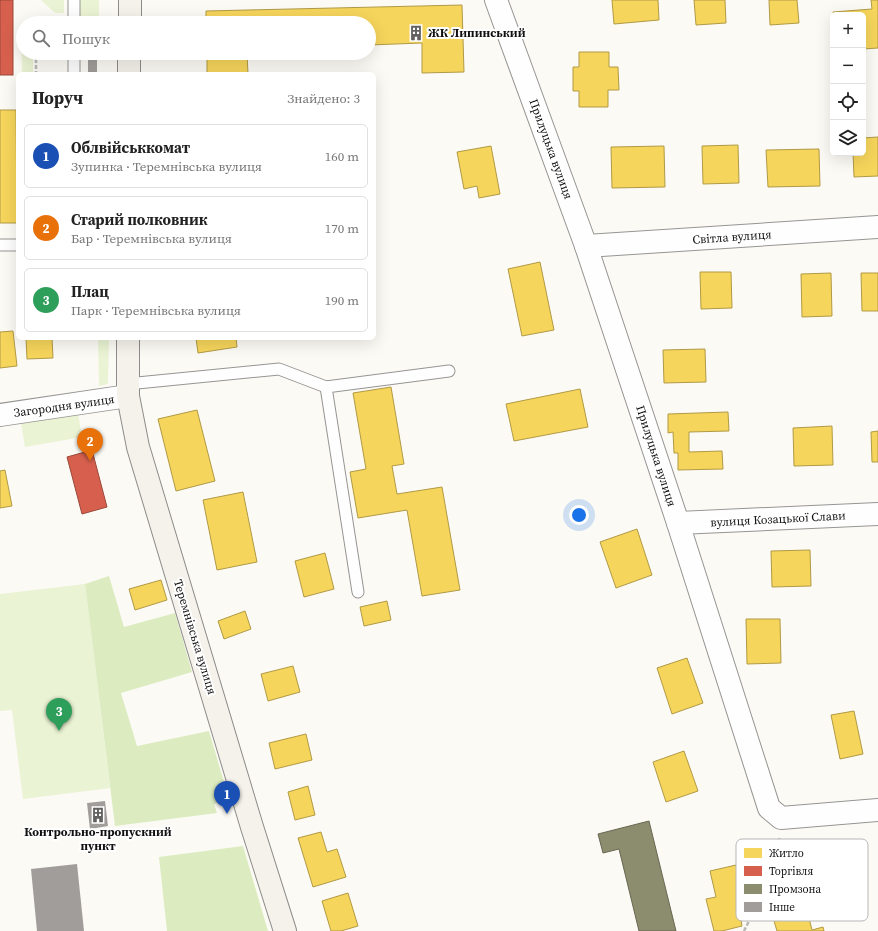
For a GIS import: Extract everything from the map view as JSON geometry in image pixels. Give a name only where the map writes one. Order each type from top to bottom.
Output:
[{"type":"street","points":[[130,0],[130,16]]},
{"type":"street","name":"Прилуцька вулиця","points":[[496,0],[586,246],[678,523],[769,808],[781,818]]},
{"type":"street","points":[[129,60],[129,72]]},
{"type":"street","name":"Світла вулиця","points":[[586,246],[878,227]]},
{"type":"street","name":"Теремнівська вулиця","points":[[128,340],[128,390],[138,447],[252,827],[285,931]]},
{"type":"street","name":"Загородня вулиця","points":[[0,415],[128,390]]},
{"type":"street","name":"вулиця Козацької Слави","points":[[678,523],[878,514]]},
{"type":"street","points":[[781,818],[878,810]]},
{"type":"lane","points":[[74,0],[74,16]]},
{"type":"lane","points":[[74,60],[74,72]]},
{"type":"lane","points":[[0,245],[16,244]]},
{"type":"lane","points":[[128,390],[279,369],[326,387],[449,371]]},
{"type":"lane","points":[[326,387],[358,592]]},
{"type":"path","points":[[36,60],[36,72]]},
{"type":"path","points":[[779,839],[778,832],[781,818]]},
{"type":"path","points":[[744,931],[749,921]]},
{"type":"green space","points":[[41,0],[64,0],[64,13],[55,13]]},
{"type":"green space","points":[[78,0],[99,0],[99,16],[78,16]]},
{"type":"green space","points":[[22,60],[33,60],[33,72],[22,72]]},
{"type":"green space","points":[[98,340],[109,340],[108,384],[99,386]]},
{"type":"green space","points":[[78,413],[82,437],[25,447],[21,423]]},
{"type":"green space","points":[[109,576],[124,627],[175,613],[192,672],[121,693],[137,746],[209,731],[229,799],[214,804],[217,813],[115,826],[85,584]]},
{"type":"green space","points":[[85,584],[110,788],[23,799],[12,710],[0,711],[0,594]]},
{"type":"green space","points":[[243,846],[268,931],[167,931],[159,857]]},
{"type":"building: Житло","points":[[612,0],[658,0],[659,20],[614,24]]},
{"type":"building: Житло","points":[[694,0],[725,0],[726,23],[696,25]]},
{"type":"building: Житло","points":[[769,0],[797,0],[799,23],[770,25]]},
{"type":"building: Житло","points":[[871,0],[878,0],[878,48],[866,49],[866,12],[833,12],[872,9]]},
{"type":"building: Житло","name":"ЖК Липинський","points":[[462,5],[464,72],[422,73],[422,43],[376,45],[376,16],[206,16],[206,11]]},
{"type":"building: Житло","points":[[579,52],[609,52],[609,67],[618,67],[619,90],[608,90],[608,107],[579,107],[579,91],[573,91],[573,67],[579,67]]},
{"type":"building: Житло","points":[[207,60],[247,60],[248,72],[207,72]]},
{"type":"building: Житло","points":[[0,110],[16,110],[16,223],[0,223]]},
{"type":"building: Житло","points":[[878,137],[878,176],[854,177],[853,156],[866,156],[866,138]]},
{"type":"building: Житло","points":[[738,145],[739,183],[703,184],[702,146]]},
{"type":"building: Житло","points":[[491,146],[500,194],[479,198],[477,186],[464,189],[457,152]]},
{"type":"building: Житло","points":[[664,146],[665,187],[612,188],[611,147]]},
{"type":"building: Житло","points":[[819,149],[820,186],[768,187],[766,150]]},
{"type":"building: Житло","points":[[540,262],[554,330],[522,336],[508,269]]},
{"type":"building: Житло","points":[[700,272],[731,272],[732,308],[701,309]]},
{"type":"building: Житло","points":[[831,273],[832,316],[802,317],[801,274]]},
{"type":"building: Житло","points":[[861,273],[878,273],[878,311],[862,311]]},
{"type":"building: Житло","points":[[13,331],[17,366],[0,368],[0,332]]},
{"type":"building: Житло","points":[[26,340],[52,340],[53,358],[27,359]]},
{"type":"building: Житло","points":[[196,340],[236,340],[237,347],[198,353]]},
{"type":"building: Житло","points":[[705,349],[706,382],[664,383],[663,350]]},
{"type":"building: Житло","points":[[391,387],[404,464],[392,466],[397,494],[442,487],[460,590],[422,596],[407,510],[358,518],[350,472],[366,469],[353,393]]},
{"type":"building: Житло","points":[[580,389],[588,427],[514,441],[506,404]]},
{"type":"building: Житло","points":[[197,410],[215,481],[176,491],[158,419]]},
{"type":"building: Житло","points":[[728,412],[729,431],[689,432],[689,452],[722,451],[723,469],[678,470],[678,453],[674,453],[673,432],[668,433],[668,414]]},
{"type":"building: Житло","points":[[832,426],[833,465],[794,466],[793,428]]},
{"type":"building: Житло","points":[[878,431],[878,462],[872,462],[871,432]]},
{"type":"building: Житло","points":[[5,470],[12,506],[0,508],[0,471]]},
{"type":"building: Житло","points":[[243,492],[257,562],[217,570],[203,500]]},
{"type":"building: Житло","points":[[637,529],[652,575],[616,588],[600,542]]},
{"type":"building: Житло","points":[[810,550],[811,586],[772,587],[771,551]]},
{"type":"building: Житло","points":[[325,553],[334,589],[304,597],[295,561]]},
{"type":"building: Житло","points":[[161,580],[167,600],[135,610],[129,589]]},
{"type":"building: Житло","points":[[387,601],[391,620],[364,626],[360,607]]},
{"type":"building: Житло","points":[[245,611],[251,629],[224,639],[218,621]]},
{"type":"building: Житло","points":[[746,619],[780,619],[781,663],[747,664]]},
{"type":"building: Житло","points":[[687,658],[703,703],[672,714],[657,668]]},
{"type":"building: Житло","points":[[293,666],[300,692],[268,701],[261,674]]},
{"type":"building: Житло","points":[[854,711],[863,754],[840,759],[831,715]]},
{"type":"building: Житло","points":[[306,734],[312,760],[275,769],[269,743]]},
{"type":"building: Житло","points":[[684,751],[698,791],[666,802],[653,762]]},
{"type":"building: Житло","points":[[308,786],[315,815],[295,820],[288,792]]},
{"type":"building: Житло","points":[[321,832],[327,852],[337,849],[346,877],[313,887],[298,838]]},
{"type":"building: Житло","points":[[736,865],[736,921],[741,921],[742,926],[722,931],[714,931],[706,899],[716,897],[710,871]]},
{"type":"building: Житло","points":[[348,893],[358,926],[341,931],[331,931],[322,901]]},
{"type":"building: Житло","points":[[774,921],[810,921],[812,930],[823,927],[824,931],[777,931]]},
{"type":"building: Торгівля","points":[[0,0],[13,0],[13,75],[0,75]]},
{"type":"building: Торгівля","points":[[92,450],[107,507],[82,514],[67,457]]},
{"type":"building: Промзона","points":[[649,821],[676,931],[639,931],[619,849],[603,853],[598,834]]},
{"type":"building: Інше","points":[[88,60],[97,60],[97,72],[88,72]]},
{"type":"building: Інше","name":"Контрольно-пропускний пункт","points":[[105,801],[108,826],[90,829],[87,803]]},
{"type":"building: Інше","points":[[77,864],[84,931],[37,931],[31,869]]},
{"type":"place","name":"ЖК Липинський","points":[[416,33]]},
{"type":"place","name":"Старий полковник","points":[[90,461]]},
{"type":"place","name":"Плац","points":[[59,731]]},
{"type":"place","name":"Облвійськкомат","points":[[227,814]]},
{"type":"place","name":"Контрольно-пропускний пункт","points":[[98,815]]}]
